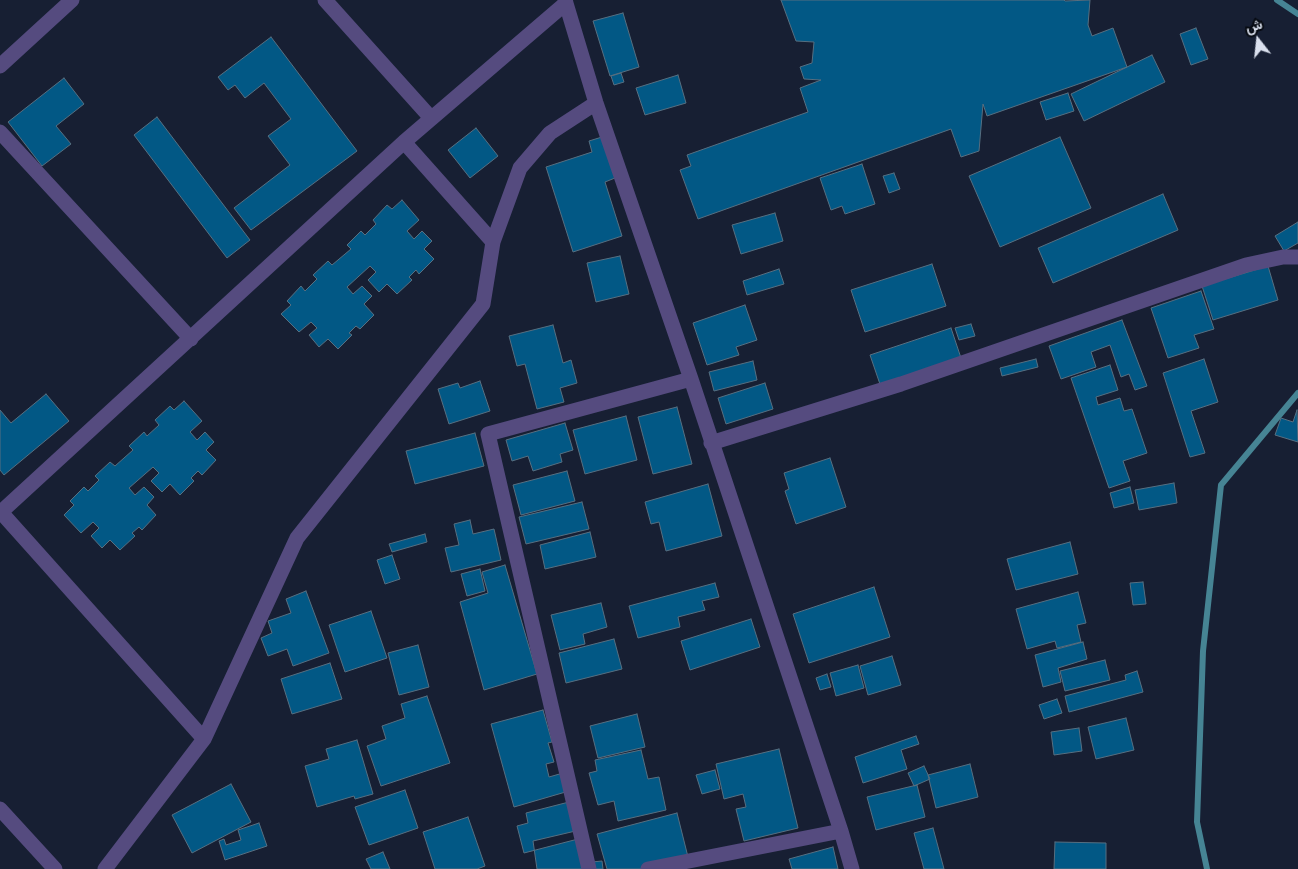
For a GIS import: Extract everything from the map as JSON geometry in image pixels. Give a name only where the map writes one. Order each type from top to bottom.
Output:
[{"type":"street","points":[[0,66],[72,0]]},
{"type":"street","points":[[325,0],[431,118]]},
{"type":"street","points":[[204,739],[0,512],[404,142],[565,1],[596,103],[691,378],[852,869]]},
{"type":"street","points":[[105,869],[204,739],[298,538],[483,304],[492,242],[520,168],[550,133],[596,103]]},
{"type":"street","points":[[0,132],[191,339]]},
{"type":"street","points":[[404,142],[492,242]]},
{"type":"street","points":[[711,443],[902,384],[1246,266],[1283,257],[1298,257]]},
{"type":"street","points":[[589,869],[488,434],[691,378]]},
{"type":"street","points":[[0,809],[55,869]]},
{"type":"street","points":[[648,869],[841,831]]},
{"type":"building","points":[[781,0],[1090,0],[1088,25],[1092,36],[1113,28],[1127,67],[987,116],[983,104],[979,151],[961,157],[951,129],[698,219],[680,170],[691,166],[687,155],[808,112],[800,88],[821,80],[804,79],[800,67],[812,63],[814,42],[796,41]]},
{"type":"building","points":[[623,13],[639,67],[610,76],[593,21]]},
{"type":"building","points":[[1196,28],[1208,59],[1191,65],[1180,34]]},
{"type":"building","points":[[271,37],[357,151],[251,230],[234,208],[290,165],[268,136],[291,119],[264,83],[245,98],[235,85],[228,90],[218,77]]},
{"type":"building","points":[[1152,55],[1165,82],[1084,121],[1071,94]]},
{"type":"building","points":[[621,73],[624,82],[614,85],[611,76]]},
{"type":"building","points":[[678,75],[686,103],[645,115],[636,88]]},
{"type":"building","points":[[64,78],[84,104],[56,126],[71,144],[42,166],[8,122]]},
{"type":"building","points":[[1068,93],[1074,111],[1046,120],[1040,102]]},
{"type":"building","points":[[157,117],[250,240],[227,258],[134,135]]},
{"type":"building","points":[[476,128],[498,156],[470,178],[448,150]]},
{"type":"building","points":[[602,137],[615,178],[605,182],[622,236],[573,252],[546,167],[592,152],[589,141]]},
{"type":"building","points":[[1060,137],[1091,208],[1000,247],[969,176]]},
{"type":"building","points":[[862,164],[875,204],[845,214],[842,206],[831,210],[820,178]]},
{"type":"building","points":[[894,173],[900,189],[889,193],[883,176]]},
{"type":"building","points":[[1163,194],[1178,230],[1053,283],[1038,248]]},
{"type":"building","points":[[402,200],[419,220],[407,231],[414,239],[422,231],[432,241],[424,249],[434,259],[419,274],[416,270],[409,277],[412,280],[397,294],[387,284],[379,292],[368,280],[376,272],[370,266],[347,287],[353,294],[362,286],[372,296],[364,304],[374,315],[360,329],[356,326],[349,333],[352,335],[338,349],[328,339],[319,347],[309,335],[317,328],[311,322],[299,332],[281,314],[291,305],[287,301],[301,286],[305,291],[317,279],[313,275],[328,261],[332,265],[351,249],[347,245],[361,231],[365,235],[376,224],[373,220],[387,205],[392,209]]},
{"type":"building","points":[[775,213],[783,241],[741,254],[732,225]]},
{"type":"building","points":[[1298,222],[1298,243],[1284,251],[1275,236]]},
{"type":"building","points":[[620,256],[629,294],[596,302],[587,263]]},
{"type":"building","points":[[932,264],[946,306],[865,332],[851,290]]},
{"type":"building","points":[[1268,266],[1278,300],[1213,320],[1202,286]]},
{"type":"building","points":[[779,269],[784,284],[747,295],[743,281]]},
{"type":"building","points":[[1201,291],[1214,329],[1194,335],[1199,348],[1168,358],[1151,308]]},
{"type":"building","points":[[745,305],[757,340],[736,347],[739,355],[707,365],[693,323]]},
{"type":"building","points":[[1122,320],[1147,386],[1135,390],[1129,374],[1121,377],[1110,345],[1091,352],[1096,367],[1061,379],[1049,346]]},
{"type":"building","points":[[971,324],[975,336],[959,340],[955,328]]},
{"type":"building","points":[[553,325],[563,363],[571,360],[577,383],[560,388],[564,402],[537,409],[525,364],[517,366],[509,336]]},
{"type":"building","points":[[951,328],[964,367],[883,393],[870,355]]},
{"type":"building","points":[[1036,359],[1038,367],[1002,376],[1000,368]]},
{"type":"building","points":[[1204,359],[1218,402],[1191,411],[1205,453],[1190,457],[1163,373]]},
{"type":"building","points":[[753,361],[757,380],[714,391],[709,372]]},
{"type":"building","points":[[1110,365],[1118,390],[1096,397],[1098,405],[1120,398],[1124,411],[1132,409],[1147,453],[1123,461],[1130,481],[1109,488],[1071,378]]},
{"type":"building","points":[[480,381],[490,411],[449,424],[438,389],[458,383],[460,388]]},
{"type":"building","points":[[765,383],[773,409],[726,424],[718,398]]},
{"type":"building","points":[[46,394],[69,421],[4,475],[0,470],[0,410],[11,423]]},
{"type":"building","points":[[184,401],[202,421],[190,432],[197,440],[205,432],[214,442],[206,450],[216,460],[202,475],[198,471],[191,478],[194,481],[180,495],[170,484],[162,492],[151,481],[159,473],[153,467],[129,488],[135,495],[144,487],[154,497],[147,505],[156,515],[142,530],[139,527],[132,533],[135,536],[120,550],[110,540],[102,548],[91,536],[99,528],[93,522],[81,533],[64,515],[74,505],[70,501],[84,487],[88,491],[99,480],[95,476],[110,462],[115,466],[133,450],[129,446],[144,432],[147,436],[159,425],[155,420],[170,406],[174,410]]},
{"type":"building","points":[[677,407],[692,464],[653,474],[638,417]]},
{"type":"building","points":[[1297,410],[1298,442],[1275,435],[1281,418],[1293,422]]},
{"type":"building","points":[[626,416],[637,460],[585,474],[573,430]]},
{"type":"building","points":[[565,423],[573,450],[560,454],[562,462],[533,471],[528,456],[512,461],[506,440]]},
{"type":"building","points":[[475,433],[484,466],[415,484],[406,451]]},
{"type":"building","points":[[830,458],[846,507],[796,524],[785,491],[789,489],[784,473]]},
{"type":"building","points":[[567,471],[575,501],[521,515],[513,485]]},
{"type":"building","points":[[1174,483],[1177,503],[1139,510],[1135,490]]},
{"type":"building","points":[[708,484],[722,536],[666,551],[659,522],[651,524],[645,502]]},
{"type":"building","points":[[1130,487],[1134,503],[1114,508],[1110,493]]},
{"type":"building","points":[[582,502],[589,529],[526,544],[519,517]]},
{"type":"building","points":[[470,520],[473,534],[494,529],[501,560],[451,572],[445,548],[459,545],[454,524]]},
{"type":"building","points":[[590,532],[596,557],[545,569],[540,545]]},
{"type":"building","points":[[425,534],[427,542],[392,552],[389,544]]},
{"type":"building","points":[[1070,542],[1078,574],[1016,590],[1007,559]]},
{"type":"building","points":[[392,555],[400,579],[385,584],[377,560]]},
{"type":"building","points":[[505,565],[537,674],[484,690],[460,602],[488,593],[482,572]]},
{"type":"building","points":[[480,569],[485,591],[467,596],[461,574]]},
{"type":"building","points":[[1143,582],[1146,604],[1133,605],[1130,583]]},
{"type":"building","points":[[715,583],[719,597],[702,601],[705,610],[678,617],[680,627],[638,638],[629,606]]},
{"type":"building","points":[[874,587],[890,637],[809,663],[793,614]]},
{"type":"building","points":[[306,591],[329,653],[293,666],[287,649],[268,656],[261,638],[272,633],[268,621],[291,613],[286,599]]},
{"type":"building","points":[[1078,592],[1086,623],[1077,625],[1081,642],[1057,648],[1055,641],[1027,649],[1016,609]]},
{"type":"building","points":[[601,603],[607,627],[583,634],[585,644],[560,650],[551,615]]},
{"type":"building","points":[[371,611],[387,658],[345,672],[329,625]]},
{"type":"building","points":[[751,619],[760,647],[690,670],[681,641]]},
{"type":"building","points":[[614,639],[622,669],[566,683],[559,653]]},
{"type":"building","points":[[1083,642],[1087,659],[1058,668],[1061,682],[1043,687],[1035,655]]},
{"type":"building","points":[[418,645],[429,687],[399,695],[388,653]]},
{"type":"building","points":[[892,656],[901,685],[868,695],[860,666]]},
{"type":"building","points":[[1105,660],[1110,680],[1065,691],[1060,671]]},
{"type":"building","points":[[330,663],[342,699],[292,714],[281,679]]},
{"type":"building","points":[[858,665],[864,688],[836,696],[830,673]]},
{"type":"building","points":[[1137,671],[1143,692],[1069,712],[1065,696],[1126,680],[1125,675]]},
{"type":"building","points":[[827,674],[831,687],[820,690],[816,678]]},
{"type":"building","points":[[427,696],[450,763],[381,786],[367,746],[386,739],[382,726],[405,718],[401,704]]},
{"type":"building","points":[[1057,699],[1062,713],[1044,719],[1039,705]]},
{"type":"building","points":[[543,710],[552,742],[548,743],[554,762],[546,764],[549,777],[563,773],[569,791],[514,807],[491,724]]},
{"type":"building","points":[[637,714],[645,747],[598,758],[590,726]]},
{"type":"building","points":[[1126,718],[1134,750],[1096,759],[1088,727]]},
{"type":"building","points":[[1079,728],[1082,751],[1054,755],[1051,732]]},
{"type":"building","points":[[916,736],[919,744],[901,750],[907,769],[863,783],[855,757]]},
{"type":"building","points":[[357,740],[373,794],[355,799],[354,796],[317,807],[305,766],[329,759],[326,749]]},
{"type":"building","points":[[779,749],[798,828],[744,841],[736,809],[746,807],[743,794],[724,799],[716,764]]},
{"type":"building","points":[[641,750],[648,779],[659,777],[666,810],[618,821],[614,801],[598,805],[589,773],[597,771],[595,760]]},
{"type":"building","points":[[970,764],[978,797],[936,808],[928,775]]},
{"type":"building","points":[[924,766],[930,779],[914,786],[908,773]]},
{"type":"building","points":[[715,770],[720,789],[702,794],[696,775]]},
{"type":"building","points":[[231,784],[251,822],[192,853],[172,815]]},
{"type":"building","points":[[917,785],[925,817],[876,830],[867,797]]},
{"type":"building","points":[[405,790],[418,828],[369,845],[355,807]]},
{"type":"building","points":[[569,802],[578,839],[524,853],[517,826],[528,823],[526,813]]},
{"type":"building","points":[[677,813],[688,857],[643,869],[607,869],[597,834]]},
{"type":"building","points":[[468,817],[485,866],[477,869],[435,869],[423,832]]},
{"type":"building","points":[[259,823],[267,846],[225,860],[219,841],[224,839],[226,845],[241,840],[238,830]]},
{"type":"building","points":[[933,828],[944,869],[924,869],[914,833]]},
{"type":"building","points":[[584,829],[592,862],[602,861],[603,869],[537,869],[533,841]]},
{"type":"building","points":[[1055,842],[1106,843],[1106,869],[1054,869]]},
{"type":"building","points":[[833,847],[838,869],[792,869],[789,859]]},
{"type":"building","points":[[383,852],[390,869],[371,869],[366,859]]},
{"type":"waterway","points":[[1277,0],[1298,14]]},
{"type":"waterway","points":[[1207,869],[1197,822],[1203,651],[1221,485],[1298,393]]}]
